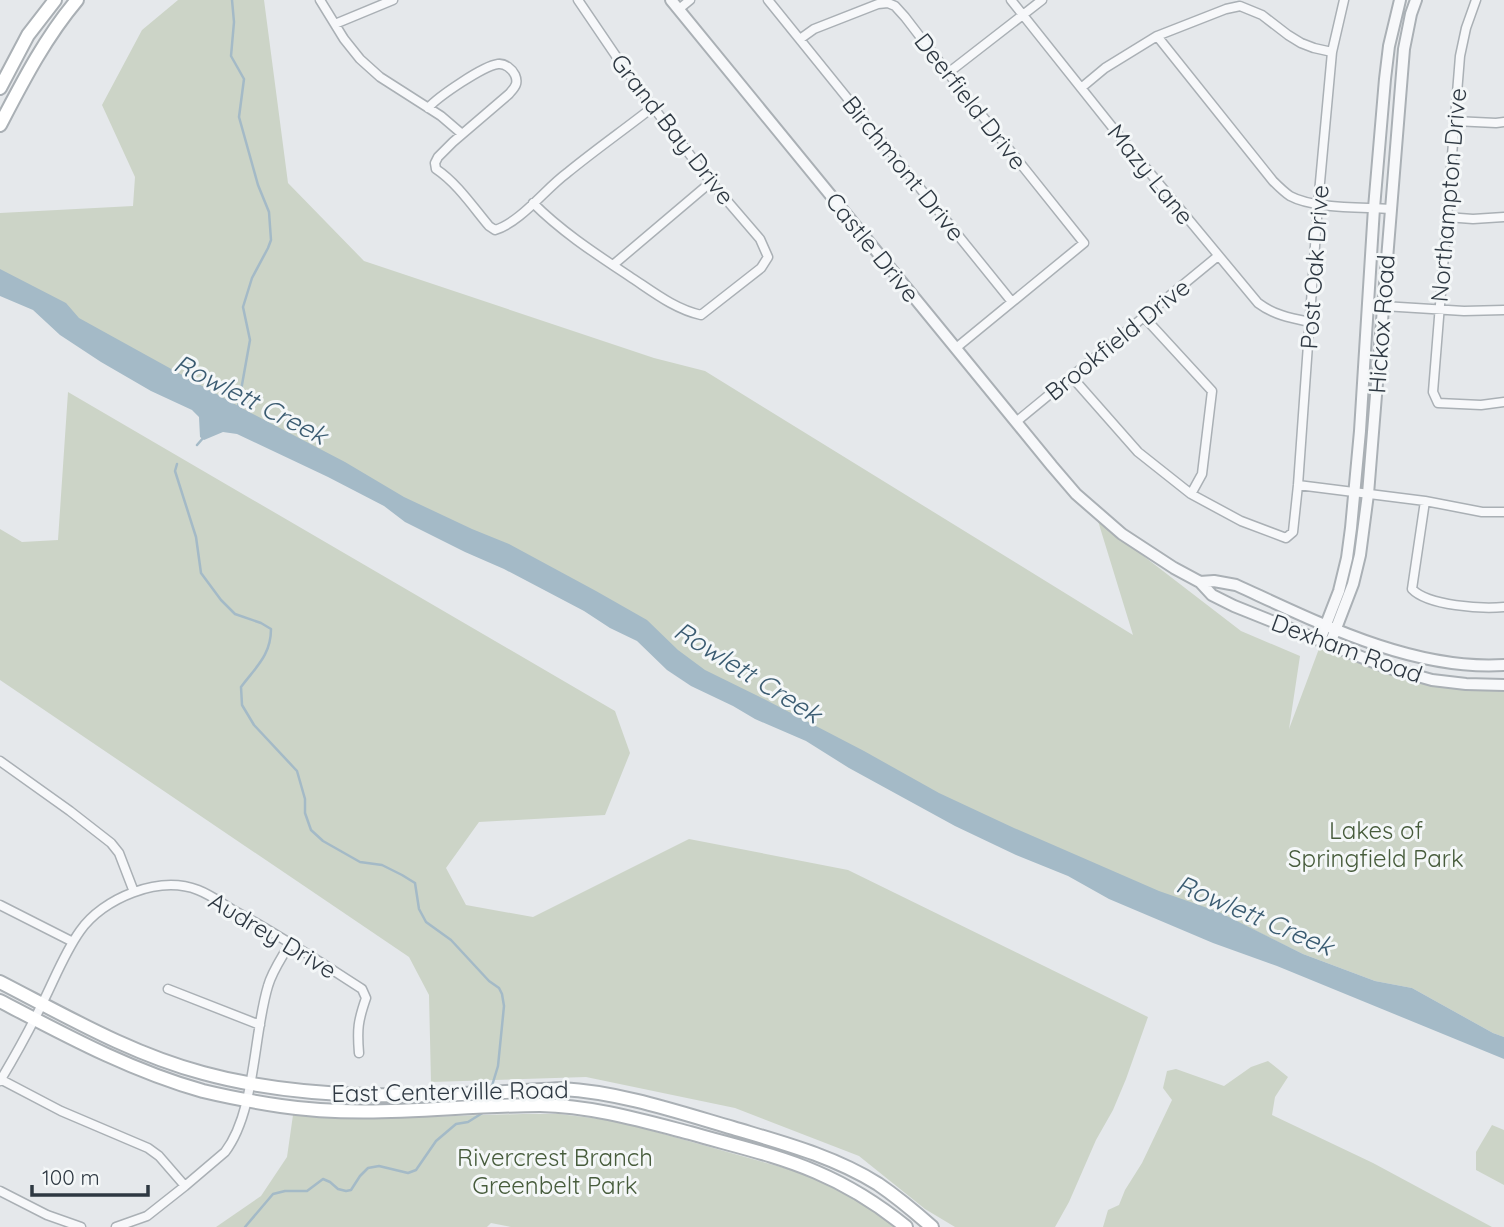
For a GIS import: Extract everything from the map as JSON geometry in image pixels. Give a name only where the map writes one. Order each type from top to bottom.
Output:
[{"type":"main road","points":[[0,88],[28,35],[55,0]]},
{"type":"main road","points":[[0,125],[38,52],[78,0]]},
{"type":"main road","name":"East Centerville Road","points":[[0,982],[108,1037],[174,1064],[204,1074],[268,1087],[338,1094],[562,1088],[652,1105],[825,1157],[877,1184],[932,1227]]},
{"type":"main road","name":"East Centerville Road","points":[[0,1001],[100,1052],[145,1071],[203,1091],[247,1100],[331,1111],[441,1110],[540,1105],[614,1113],[815,1171],[869,1199],[906,1227]]},
{"type":"street","points":[[320,0],[352,50],[369,68],[462,134]]},
{"type":"street","points":[[335,24],[393,0]]},
{"type":"street","name":"Grand Bay Drive","points":[[578,0],[653,107],[760,239],[768,257],[761,268],[701,315],[690,313],[666,300],[613,265]]},
{"type":"street","points":[[675,5],[690,0]]},
{"type":"street","name":"Birchmont Drive","points":[[768,0],[1012,302]]},
{"type":"street","name":"Mazy Lane","points":[[1011,0],[1258,303],[1280,316],[1310,322]]},
{"type":"street","points":[[948,73],[1042,0]]},
{"type":"street","name":"Post Oak Drive","points":[[1191,494],[1272,534],[1286,538],[1293,527],[1332,52],[1344,0]]},
{"type":"street","name":"Hickox Road","points":[[1331,628],[1347,558],[1360,431],[1374,208],[1388,57],[1400,0]]},
{"type":"street","name":"Hickox Road","points":[[1325,642],[1348,602],[1360,555],[1404,49],[1416,0]]},
{"type":"street","name":"Northampton Drive","points":[[1476,0],[1460,56],[1433,393],[1438,403],[1481,405],[1504,402]]},
{"type":"street","name":"Deerfield Drive","points":[[800,39],[814,29],[878,4],[888,3],[895,6],[905,17],[1084,243],[1012,302]]},
{"type":"street","name":"Castle Drive","points":[[675,5],[1076,494]]},
{"type":"street","points":[[1082,88],[1105,68],[1139,46],[1224,5],[1251,10],[1301,43],[1332,52]]},
{"type":"street","points":[[1157,36],[1273,181],[1291,196],[1318,204],[1390,209]]},
{"type":"street","points":[[428,108],[453,88],[491,66],[500,63],[514,72],[516,86],[462,134],[435,163],[436,169],[495,230],[504,227],[566,173],[653,107]]},
{"type":"street","points":[[1454,121],[1504,122]]},
{"type":"street","points":[[533,203],[552,222],[613,265],[711,181]]},
{"type":"street","points":[[1446,217],[1504,217]]},
{"type":"street","name":"Brookfield Drive","points":[[1016,422],[1218,256]]},
{"type":"street","points":[[956,348],[1012,302]]},
{"type":"street","points":[[1367,305],[1464,311],[1504,310]]},
{"type":"street","points":[[1071,376],[1138,452],[1191,494],[1202,474],[1212,391],[1144,317]]},
{"type":"street","points":[[1298,485],[1425,500],[1482,512],[1504,512]]},
{"type":"street","name":"Dexham Road","points":[[1076,494],[1122,534],[1200,582],[1212,595],[1234,606],[1386,667],[1432,680],[1504,685]]},
{"type":"street","points":[[1425,500],[1412,589],[1420,596],[1453,605],[1504,607]]},
{"type":"street","name":"Dexham Road","points":[[1200,582],[1214,581],[1236,585],[1364,642],[1441,661],[1469,665],[1504,665]]},
{"type":"street","points":[[0,761],[111,843],[119,853],[134,892]]},
{"type":"street","name":"Audrey Drive","points":[[0,1080],[43,1004],[73,942],[94,914],[104,906],[134,892],[172,886],[197,890],[290,943],[362,989],[366,998],[357,1031],[359,1053]]},
{"type":"street","points":[[0,905],[73,942]]},
{"type":"street","points":[[116,1227],[147,1216],[186,1186],[231,1144],[247,1100],[268,985],[290,943]]},
{"type":"street","points":[[168,989],[260,1025]]},
{"type":"street","points":[[0,1080],[61,1111],[148,1148],[159,1156],[186,1186]]},
{"type":"street","points":[[0,1191],[47,1215],[81,1227]]},
{"type":"green space","name":"Lakes of Springfield Park","points":[[178,0],[264,0],[288,183],[364,261],[654,358],[705,371],[1133,635],[1098,521],[1241,631],[1300,656],[1289,729],[1320,646],[1380,670],[1504,688],[1504,1037],[1412,988],[1375,981],[1303,954],[1220,913],[1217,918],[852,765],[629,624],[428,525],[0,279],[0,213],[133,206],[135,177],[102,105],[142,30]]},
{"type":"green space","points":[[68,392],[615,711],[630,753],[605,815],[479,822],[446,868],[466,905],[533,917],[689,839],[848,870],[1148,1017],[1113,1110],[1055,1227],[955,1227],[925,1209],[859,1156],[735,1108],[586,1077],[431,1082],[429,995],[409,957],[0,680],[0,529],[22,542],[58,540]]},
{"type":"green space","points":[[1268,1061],[1288,1077],[1275,1097],[1272,1115],[1373,1163],[1492,1227],[1103,1227],[1108,1210],[1119,1205],[1172,1100],[1163,1088],[1167,1071],[1176,1069],[1224,1086],[1251,1067]]},
{"type":"green space","name":"Rivercrest Branch Greenbelt Park","points":[[559,1114],[617,1121],[802,1173],[843,1193],[877,1213],[894,1227],[511,1227],[491,1223],[487,1227],[216,1227],[261,1196],[287,1157],[293,1115],[379,1118]]},
{"type":"green space","points":[[1492,1125],[1504,1130],[1504,1185],[1476,1170],[1476,1152]]},
{"type":"water","points":[[0,269],[66,303],[79,318],[345,462],[404,497],[509,544],[596,591],[647,620],[678,650],[705,670],[864,751],[939,793],[1159,891],[1219,912],[1303,954],[1375,981],[1412,988],[1504,1037],[1504,1059],[1109,899],[1068,876],[955,826],[849,768],[806,741],[755,719],[691,686],[667,670],[637,641],[584,611],[405,522],[384,506],[328,477],[237,434],[223,432],[204,440],[200,437],[199,417],[192,410],[151,391],[101,362],[60,335],[33,310],[0,296]]},
{"type":"waterway","name":"Rowlett Creek","points":[[232,0],[234,22],[231,56],[244,79],[239,117],[258,185],[269,212],[271,240],[252,278],[243,307],[250,340],[238,407]]},
{"type":"waterway","points":[[197,445],[204,437]]},
{"type":"waterway","points":[[177,464],[175,471],[196,537],[201,573],[235,614],[271,629],[265,654],[241,687],[242,705],[254,725],[297,771],[311,830],[323,841],[360,862],[382,865],[415,883],[419,909],[426,922],[451,940],[489,981],[499,988],[504,1006],[498,1066],[491,1089]]},
{"type":"waterway","points":[[245,1227],[273,1194],[307,1191],[323,1179],[338,1189],[351,1190],[368,1168],[379,1166],[408,1173],[416,1170],[436,1141],[456,1124],[468,1122],[484,1112]]}]
